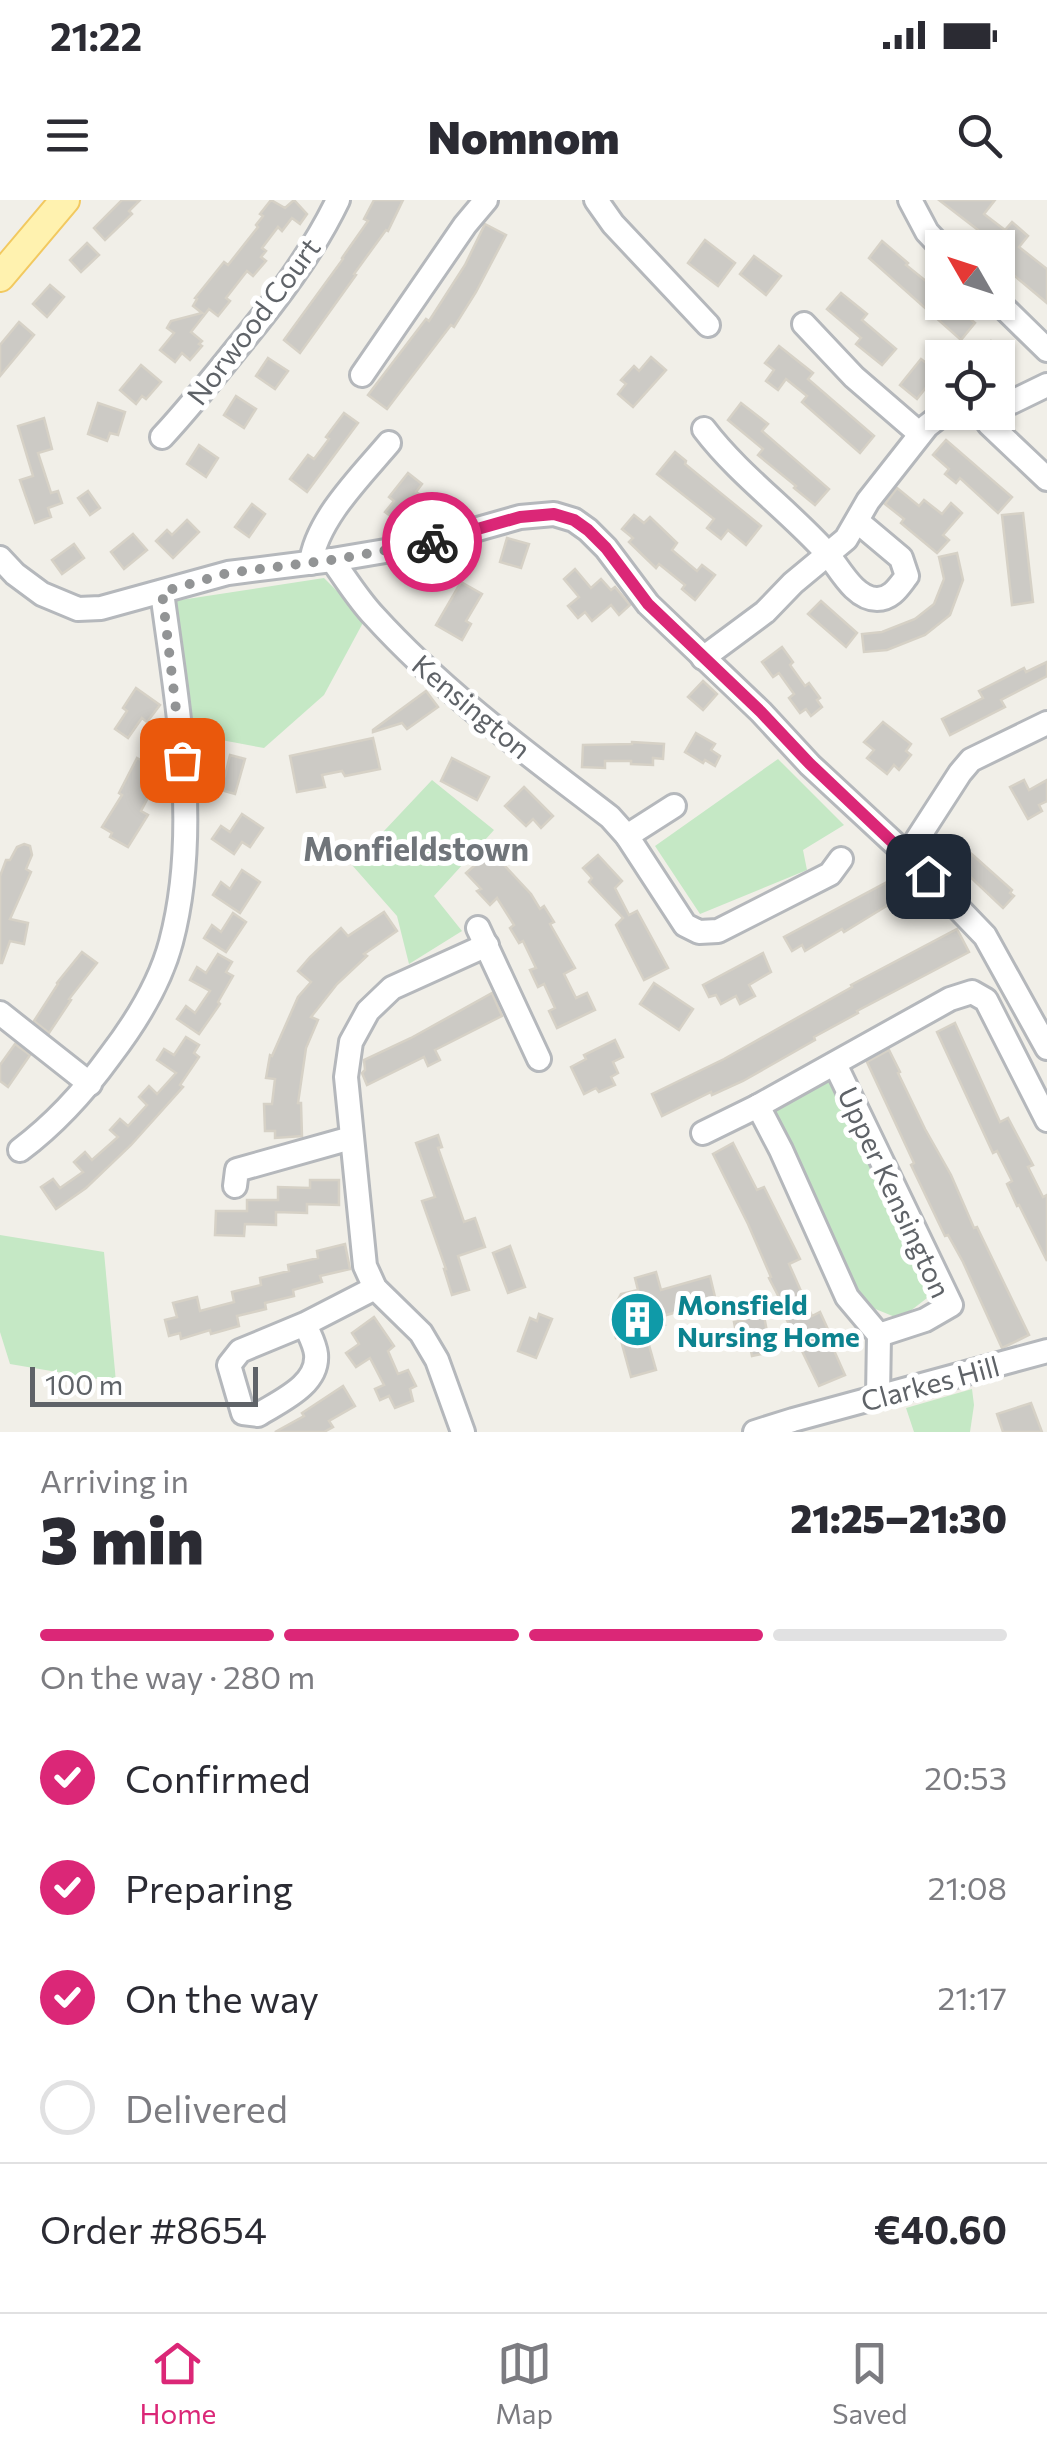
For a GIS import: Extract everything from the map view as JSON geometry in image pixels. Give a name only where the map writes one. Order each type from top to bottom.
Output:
[{"type":"main road","points":[[0,276],[65,200]]},
{"type":"street","name":"Norwood Court","points":[[162,437],[293,275],[338,200]]},
{"type":"street","points":[[362,375],[486,200]]},
{"type":"street","points":[[596,200],[612,224],[708,325]]},
{"type":"street","points":[[910,200],[926,230]]},
{"type":"street","points":[[1015,319],[1047,350]]},
{"type":"street","points":[[804,324],[854,378],[920,434]]},
{"type":"street","points":[[1015,401],[1047,385]]},
{"type":"street","points":[[703,658],[765,612],[846,539],[868,501],[925,428]]},
{"type":"street","points":[[704,429],[744,475],[828,554],[860,593],[877,599],[893,594],[907,576],[902,558],[857,522]]},
{"type":"street","points":[[995,430],[1047,479]]},
{"type":"street","points":[[322,562],[317,536],[389,443]]},
{"type":"street","points":[[0,558],[42,594],[78,609],[102,608],[228,573],[421,545],[520,517],[554,514],[574,520],[606,548],[648,604],[985,936],[1047,1048]]},
{"type":"street","name":"Kensington","points":[[322,562],[474,712],[610,817],[627,836],[685,925],[699,932],[718,930],[830,874],[841,858]]},
{"type":"street","points":[[20,1150],[44,1132],[90,1084],[121,1042],[152,993],[171,944],[183,873],[185,812],[162,592]]},
{"type":"street","points":[[907,855],[971,760],[1047,723]]},
{"type":"street","points":[[627,836],[674,806]]},
{"type":"street","points":[[464,1432],[437,1360],[421,1333],[375,1288],[365,1266],[346,1077],[351,1042],[368,1010],[392,988],[483,936],[538,1059]]},
{"type":"street","name":"Upper Kensington","points":[[702,1133],[950,1000],[972,992],[986,1000],[1047,1120]]},
{"type":"street","points":[[0,1013],[90,1084]]},
{"type":"street","name":"Upper Kensington","points":[[835,1064],[951,1306],[926,1320],[879,1336]]},
{"type":"street","points":[[758,1106],[847,1297],[879,1336],[878,1396]]},
{"type":"street","points":[[236,1186],[236,1170],[351,1138]]},
{"type":"street","points":[[305,1324],[375,1288]]},
{"type":"street","name":"Clarkes Hill","points":[[755,1432],[796,1426],[878,1396],[1047,1352]]},
{"type":"green space","points":[[324,578],[365,619],[324,695],[264,748],[189,734],[174,601]]},
{"type":"green space","points":[[778,759],[844,825],[803,850],[807,870],[700,914],[655,846]]},
{"type":"green space","points":[[432,780],[494,830],[434,896],[462,931],[409,964],[397,916],[352,865]]},
{"type":"green space","points":[[830,1082],[926,1278],[927,1298],[900,1319],[868,1306],[859,1295],[773,1112],[790,1096]]},
{"type":"green space","points":[[0,1235],[104,1252],[116,1382],[10,1364],[0,1332]]},
{"type":"green space","points":[[972,1389],[970,1432],[914,1432],[906,1408]]},
{"type":"building","points":[[122,200],[140,200],[129,211],[132,214],[105,240],[94,228]]},
{"type":"building","points":[[271,200],[285,208],[294,200],[307,214],[300,224],[292,218],[282,231],[278,227],[262,248],[266,251],[261,257],[266,261],[253,276],[247,271],[226,298],[230,301],[218,316],[209,309],[191,332],[202,341],[202,346],[190,360],[182,353],[175,362],[160,350],[174,333],[167,328],[171,321],[202,313],[193,306],[195,298],[258,227],[263,216],[260,214]]},
{"type":"building","points":[[374,200],[403,200],[388,231],[300,353],[284,340],[368,221],[364,219]]},
{"type":"building","points":[[939,200],[995,200],[984,214],[1005,230],[978,230]]},
{"type":"building","points":[[1012,222],[1028,236],[1019,247],[1047,269],[1047,303],[1015,276],[1015,230],[1005,230]]},
{"type":"building","points":[[485,224],[506,235],[476,292],[454,327],[451,325],[387,409],[368,395],[426,319],[429,321],[465,265]]},
{"type":"building","points":[[705,240],[735,263],[718,286],[688,263]]},
{"type":"building","points":[[882,241],[908,263],[925,280],[925,308],[869,258]]},
{"type":"building","points":[[87,243],[99,255],[81,272],[70,260]]},
{"type":"building","points":[[754,256],[781,276],[766,295],[740,274]]},
{"type":"building","points":[[50,285],[64,297],[47,317],[33,304]]},
{"type":"building","points":[[841,293],[867,314],[862,320],[896,349],[882,365],[856,344],[861,338],[827,309]]},
{"type":"building","points":[[939,320],[975,323],[961,340]]},
{"type":"building","points":[[19,322],[34,335],[0,376],[0,345]]},
{"type":"building","points":[[779,346],[813,373],[808,379],[874,436],[860,453],[802,402],[807,396],[786,379],[778,390],[766,381],[774,370],[765,363]]},
{"type":"building","points":[[651,357],[666,370],[633,407],[618,394],[626,384],[621,380],[634,366],[639,371]]},
{"type":"building","points":[[268,358],[288,371],[275,389],[256,376]]},
{"type":"building","points":[[921,359],[925,362],[925,389],[917,399],[900,385]]},
{"type":"building","points":[[141,365],[161,382],[136,404],[120,390]]},
{"type":"building","points":[[236,396],[256,409],[244,428],[224,415]]},
{"type":"building","points":[[98,403],[125,412],[118,435],[110,433],[107,441],[88,434]]},
{"type":"building","points":[[741,403],[768,424],[762,431],[829,489],[815,505],[758,455],[763,449],[728,420]]},
{"type":"building","points":[[344,413],[358,423],[307,492],[290,479],[308,455],[314,459]]},
{"type":"building","points":[[44,418],[52,449],[38,453],[51,493],[58,491],[62,503],[48,508],[51,517],[35,523],[20,480],[33,476],[18,426]]},
{"type":"building","points":[[946,440],[1012,497],[998,513],[960,478],[956,483],[945,474],[949,469],[933,455]]},
{"type":"building","points":[[199,445],[218,458],[206,477],[187,464]]},
{"type":"building","points":[[675,452],[761,526],[746,545],[728,530],[721,539],[707,528],[714,519],[657,474]]},
{"type":"building","points":[[408,473],[422,484],[416,492],[421,495],[400,523],[385,512],[394,501],[389,497]]},
{"type":"building","points":[[897,488],[919,506],[924,500],[942,514],[951,503],[962,513],[943,535],[949,540],[937,553],[885,504]]},
{"type":"building","points":[[88,491],[100,508],[90,515],[78,498]]},
{"type":"building","points":[[252,504],[265,514],[249,537],[235,527]]},
{"type":"building","points":[[1023,513],[1033,602],[1012,605],[1002,515]]},
{"type":"building","points":[[634,515],[644,523],[650,517],[677,543],[672,550],[697,571],[702,565],[715,575],[695,600],[682,589],[685,585],[659,564],[656,568],[629,542],[633,538],[622,529]]},
{"type":"building","points":[[187,520],[199,532],[173,558],[156,541],[167,530],[172,535]]},
{"type":"building","points":[[133,534],[147,550],[124,569],[111,552]]},
{"type":"building","points":[[507,538],[529,544],[521,568],[500,562]]},
{"type":"building","points":[[74,544],[84,558],[62,574],[52,560]]},
{"type":"building","points":[[957,553],[963,580],[950,615],[925,635],[887,650],[864,652],[862,634],[882,632],[915,619],[934,604],[944,579],[939,557]]},
{"type":"building","points":[[575,569],[591,588],[601,579],[611,590],[615,587],[630,605],[619,615],[611,605],[592,621],[585,612],[578,618],[568,606],[579,597],[564,579]]},
{"type":"building","points":[[461,582],[482,594],[466,621],[471,624],[462,640],[436,625]]},
{"type":"building","points":[[821,601],[857,633],[846,647],[808,614]]},
{"type":"building","points":[[782,647],[805,686],[809,683],[820,698],[817,700],[822,707],[811,716],[806,709],[800,713],[789,698],[794,694],[779,673],[773,677],[762,662]]},
{"type":"building","points":[[1047,662],[1047,676],[1001,700],[1005,707],[950,735],[942,719],[983,698],[979,691],[1024,668],[1026,672]]},
{"type":"building","points":[[703,681],[717,694],[703,710],[688,697]]},
{"type":"building","points":[[136,688],[160,705],[147,722],[142,718],[128,738],[115,729]]},
{"type":"building","points":[[426,691],[438,707],[407,729],[402,723],[373,732],[373,730]]},
{"type":"building","points":[[883,722],[911,744],[906,751],[911,755],[899,770],[894,765],[887,774],[867,758],[874,750],[864,742]]},
{"type":"building","points":[[696,733],[715,744],[711,750],[720,756],[715,766],[685,752]]},
{"type":"building","points":[[373,738],[380,769],[345,776],[342,771],[322,775],[325,787],[297,792],[290,756]]},
{"type":"building","points":[[664,744],[663,759],[653,758],[653,765],[605,761],[605,768],[582,767],[583,745]]},
{"type":"building","points":[[230,755],[245,759],[235,794],[210,787],[214,773],[225,776]]},
{"type":"building","points":[[137,758],[162,771],[141,811],[148,815],[128,847],[110,837],[112,833],[102,827],[122,795],[119,793]]},
{"type":"building","points":[[452,758],[489,777],[477,800],[441,781]]},
{"type":"building","points":[[1024,780],[1029,790],[1047,780],[1047,801],[1039,805],[1042,811],[1028,819],[1010,787]]},
{"type":"building","points":[[524,787],[553,816],[541,828],[533,819],[526,826],[505,806]]},
{"type":"building","points":[[242,814],[263,828],[250,847],[242,842],[234,854],[212,839],[221,826],[230,832]]},
{"type":"building","points":[[957,841],[1012,890],[1014,896],[1003,908],[945,853]]},
{"type":"building","points":[[24,844],[30,846],[32,855],[26,869],[31,872],[10,919],[28,923],[24,944],[10,941],[0,963],[0,876],[6,860]]},
{"type":"building","points":[[491,851],[540,909],[544,906],[575,968],[564,974],[576,998],[587,993],[595,1010],[557,1028],[549,1011],[555,1008],[544,984],[538,987],[530,970],[536,968],[523,941],[519,943],[510,928],[514,925],[497,898],[490,905],[466,873]]},
{"type":"building","points":[[598,855],[622,881],[615,888],[629,915],[637,911],[668,968],[644,980],[616,925],[623,918],[589,882],[592,878],[583,868]]},
{"type":"building","points":[[242,870],[260,882],[240,913],[213,895],[221,882],[230,889]]},
{"type":"building","points":[[891,880],[895,886],[904,881],[911,891],[844,932],[842,929],[805,951],[802,945],[792,951],[784,937]]},
{"type":"building","points":[[384,912],[397,931],[364,954],[367,956],[337,984],[311,1017],[318,1020],[306,1048],[298,1103],[302,1136],[275,1138],[275,1131],[265,1131],[264,1104],[272,1104],[275,1079],[266,1078],[270,1055],[298,997],[311,982],[298,971],[341,928],[348,936]]},
{"type":"building","points":[[233,913],[246,922],[226,952],[204,938],[212,925],[221,932]]},
{"type":"building","points":[[957,929],[969,952],[857,1011],[743,1081],[662,1116],[652,1094],[724,1059]]},
{"type":"building","points":[[82,952],[97,963],[49,1033],[34,1021]]},
{"type":"building","points":[[763,953],[771,972],[749,985],[755,996],[740,1004],[736,996],[721,1004],[716,995],[709,997],[703,985]]},
{"type":"building","points":[[218,954],[232,962],[226,972],[233,976],[199,1034],[177,1019],[186,1006],[195,1013],[210,991],[190,980],[197,967],[206,973]]},
{"type":"building","points":[[654,983],[693,1009],[679,1030],[640,1004]]},
{"type":"building","points":[[492,993],[502,1016],[435,1050],[440,1060],[428,1066],[424,1057],[367,1085],[362,1073],[364,1060]]},
{"type":"building","points":[[955,1023],[1000,1122],[1008,1118],[1033,1165],[1028,1167],[1043,1197],[1047,1195],[1047,1261],[1017,1206],[1007,1184],[1012,1181],[997,1151],[993,1153],[937,1032]]},
{"type":"building","points":[[186,1037],[199,1045],[194,1053],[199,1057],[180,1085],[183,1087],[131,1145],[86,1188],[56,1209],[41,1187],[53,1179],[60,1188],[83,1172],[74,1162],[85,1152],[92,1160],[118,1137],[110,1130],[120,1119],[128,1126],[147,1105],[139,1097],[149,1086],[157,1094],[176,1073],[157,1060],[164,1049],[174,1055]]},
{"type":"building","points":[[615,1040],[623,1057],[613,1062],[618,1073],[611,1077],[615,1085],[584,1094],[571,1067],[586,1059],[584,1055]]},
{"type":"building","points":[[15,1044],[30,1055],[8,1087],[0,1081],[0,1065]]},
{"type":"building","points":[[889,1050],[1029,1335],[1002,1348],[963,1262],[948,1235],[945,1236],[911,1165],[914,1163],[867,1062]]},
{"type":"building","points":[[438,1135],[442,1147],[438,1148],[464,1222],[475,1218],[485,1247],[458,1256],[469,1290],[452,1295],[422,1201],[435,1197],[416,1143]]},
{"type":"building","points":[[733,1143],[757,1190],[764,1187],[800,1259],[789,1264],[812,1316],[820,1312],[845,1375],[819,1386],[713,1154]]},
{"type":"building","points":[[310,1180],[339,1180],[339,1205],[307,1204],[307,1213],[276,1212],[276,1225],[245,1224],[244,1236],[215,1235],[216,1211],[247,1211],[247,1200],[278,1200],[278,1187],[310,1188]]},
{"type":"building","points":[[345,1244],[350,1269],[320,1276],[322,1282],[293,1290],[294,1296],[237,1316],[239,1326],[181,1339],[180,1333],[169,1336],[165,1320],[177,1317],[173,1303],[197,1297],[200,1311],[234,1302],[232,1292],[261,1285],[260,1278],[289,1271],[288,1265],[318,1258],[317,1251]]},
{"type":"building","points":[[510,1246],[525,1287],[508,1293],[493,1253]]},
{"type":"building","name":"Monsfield Nursing Home","points":[[656,1272],[661,1290],[710,1276],[716,1301],[663,1316],[665,1325],[645,1331],[656,1370],[631,1377],[610,1315],[621,1294],[638,1290],[635,1278]]},
{"type":"building","points":[[763,1311],[771,1352],[752,1356],[750,1346],[739,1348],[734,1322],[745,1320],[744,1314]]},
{"type":"building","points":[[539,1314],[552,1319],[536,1358],[518,1351],[530,1318],[537,1321]]},
{"type":"building","points":[[374,1317],[394,1346],[388,1351],[398,1374],[408,1370],[416,1386],[410,1389],[413,1401],[395,1408],[389,1396],[380,1400],[375,1389],[384,1385],[370,1358],[356,1367],[346,1353],[359,1344],[352,1333]]},
{"type":"building","points":[[343,1386],[355,1406],[329,1421],[333,1427],[324,1432],[275,1432],[304,1416],[302,1413]]},
{"type":"building","points":[[1031,1403],[1042,1432],[1003,1432],[997,1414]]},
{"type":"way so far","points":[[182,760],[162,592],[228,573],[432,542]]},
{"type":"place","name":"Monsfield Nursing Home","points":[[638,1320]]},
{"type":"district","name":"Monfieldstown","points":[[416,848]]},
{"type":"route","points":[[432,542],[520,517],[554,514],[574,520],[606,548],[648,604],[928,876]]}]
